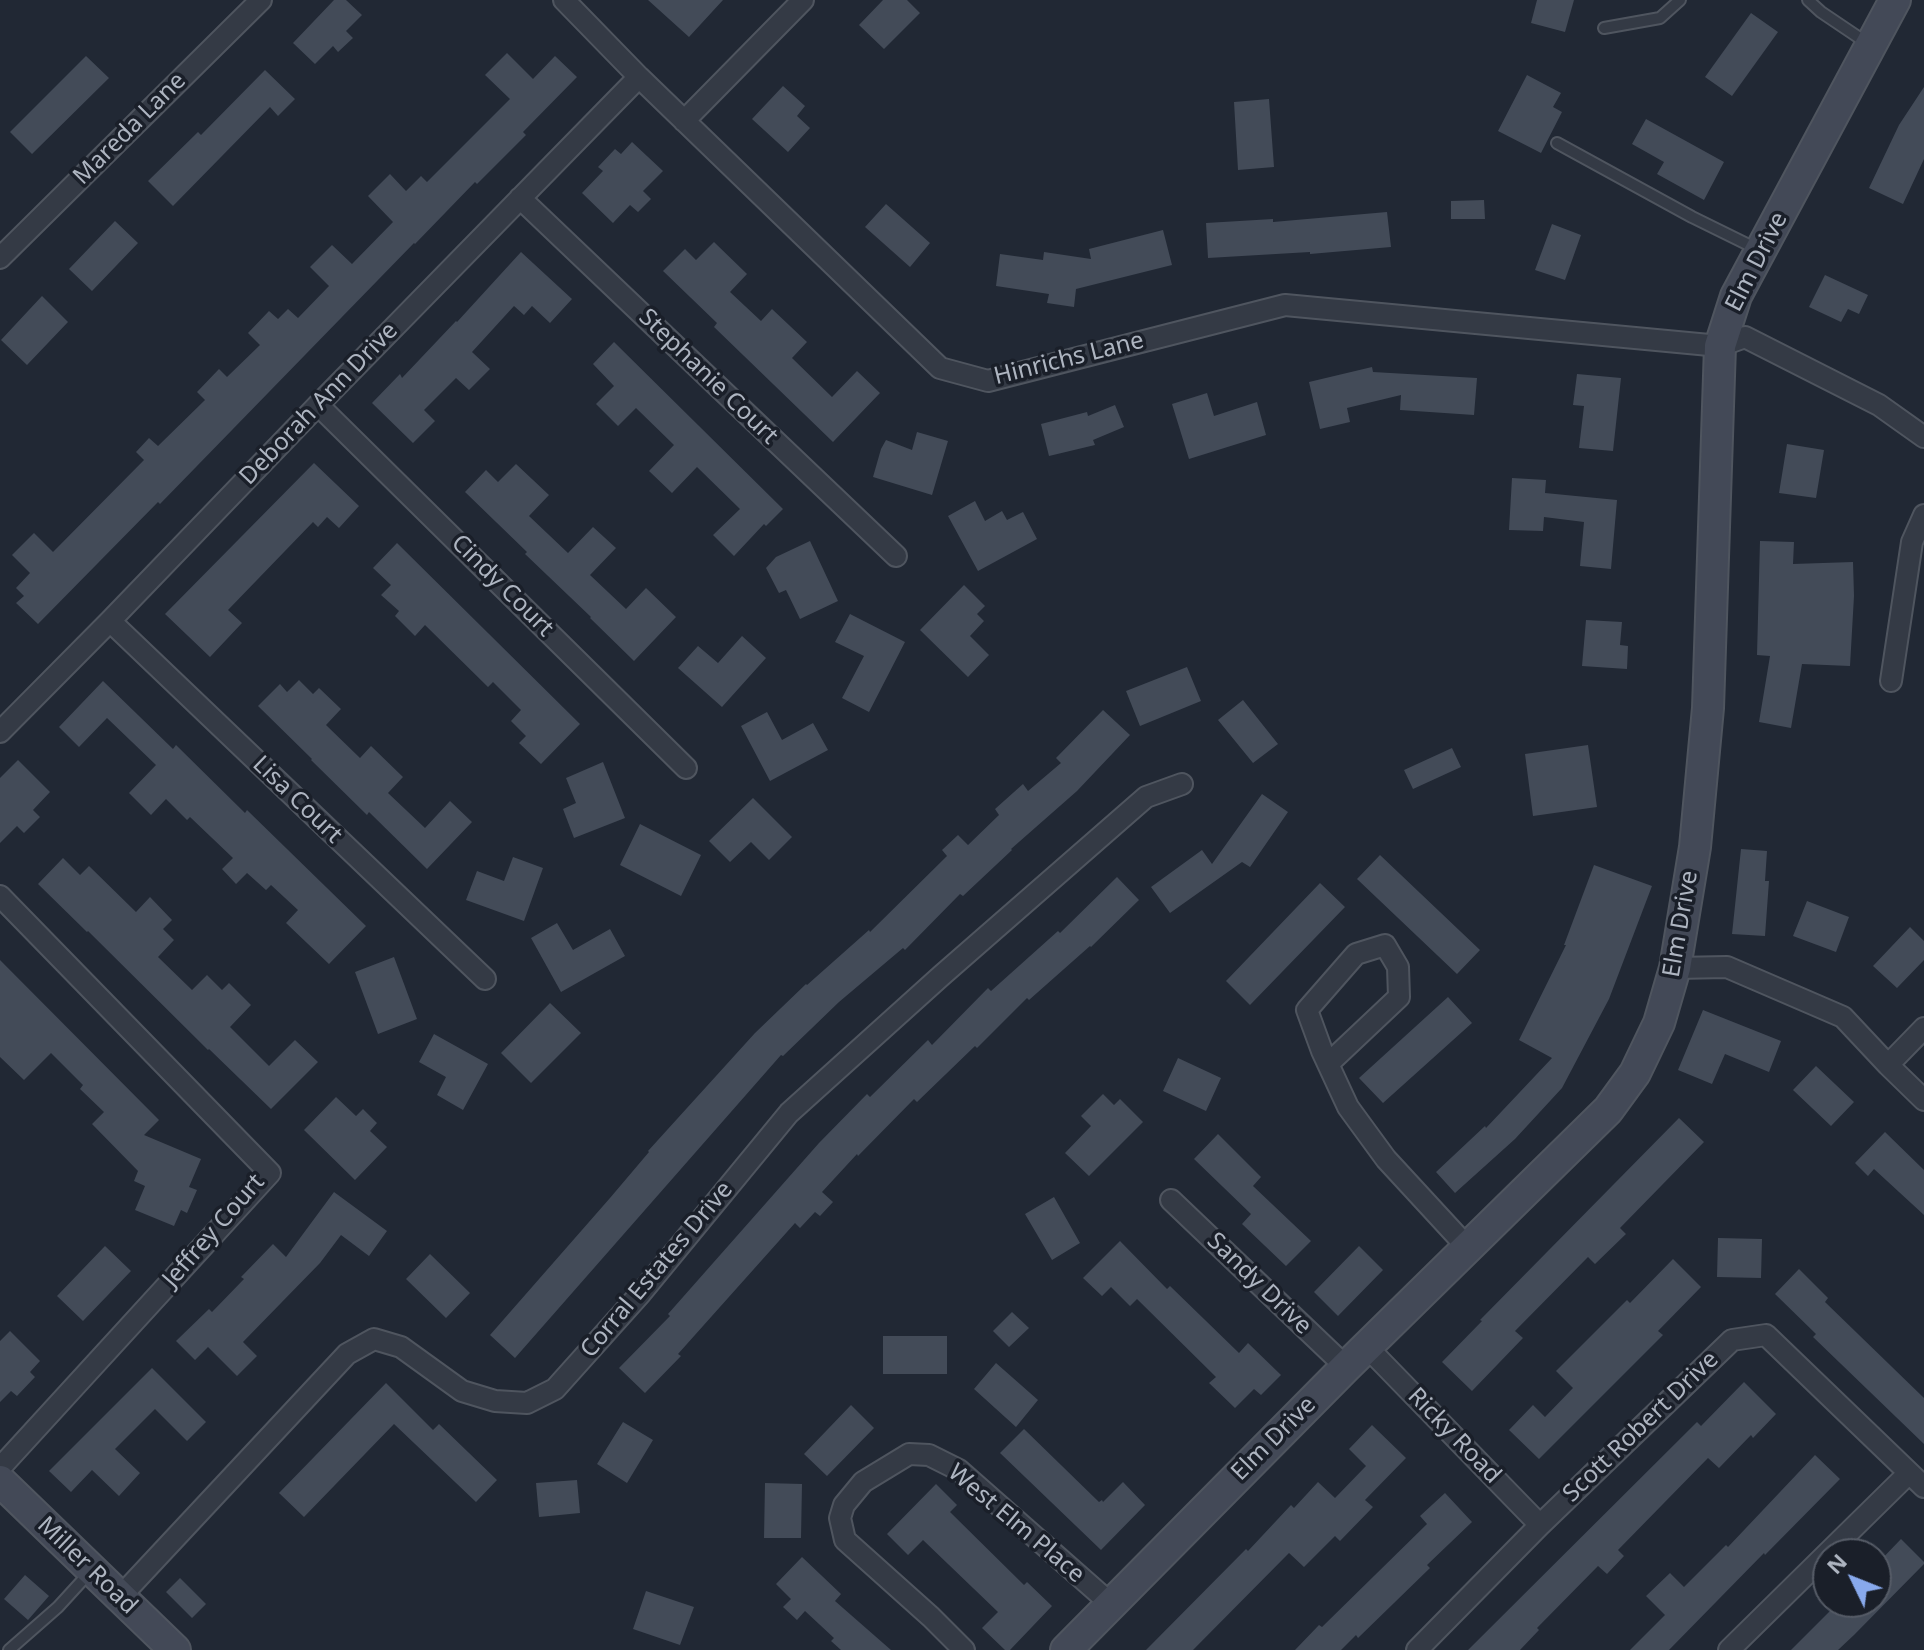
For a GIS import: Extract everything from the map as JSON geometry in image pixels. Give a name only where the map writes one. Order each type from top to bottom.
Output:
[{"type":"street","name":"Mareda Lane","points":[[0,258],[261,0]]},
{"type":"street","name":"Hinrichs Lane","points":[[564,0],[639,77],[940,368],[988,381],[1285,305],[1720,346],[1745,337],[1879,405],[1924,437]]},
{"type":"street","points":[[684,121],[803,0]]},
{"type":"street","name":"Elm Drive","points":[[1066,1650],[1608,1110],[1635,1073],[1659,1023],[1675,968],[1695,847],[1707,725],[1720,346],[1736,296],[1895,0]]},
{"type":"street","name":"Deborah Ann Drive","points":[[0,732],[639,77]]},
{"type":"street","name":"Stephanie Court","points":[[520,198],[896,556]]},
{"type":"street","name":"Cindy Court","points":[[318,405],[686,768]]},
{"type":"street","points":[[1891,681],[1912,542],[1924,515]]},
{"type":"street","name":"Lisa Court","points":[[110,621],[485,979]]},
{"type":"street","name":"Corral Estates Drive","points":[[120,1597],[347,1354],[374,1339],[401,1347],[462,1391],[495,1401],[527,1403],[555,1389],[641,1293],[789,1113],[1146,797],[1182,784]]},
{"type":"street","name":"Jeffrey Court","points":[[0,896],[270,1173],[0,1468]]},
{"type":"street","points":[[1328,1064],[1399,997],[1398,967],[1385,945],[1356,954],[1307,1010],[1328,1064],[1348,1107],[1386,1159],[1468,1248]]},
{"type":"street","points":[[1675,968],[1727,967],[1843,1017],[1924,1100]]},
{"type":"street","points":[[1888,1065],[1924,1028]]},
{"type":"street","name":"Sandy Drive","points":[[1171,1200],[1357,1357]]},
{"type":"street","name":"Scott Robert Drive","points":[[1540,1525],[1732,1340],[1766,1335],[1924,1487]]},
{"type":"street","name":"Ricky Road","points":[[1357,1357],[1540,1525]]},
{"type":"street","name":"West Elm Place","points":[[964,1650],[845,1540],[840,1518],[844,1505],[863,1482],[909,1454],[929,1455],[959,1470],[1111,1604]]},
{"type":"street","points":[[1729,1650],[1909,1473]]},
{"type":"street","name":"Miller Road","points":[[0,1481],[175,1650]]},
{"type":"street","points":[[1417,1650],[1540,1525]]},
{"type":"lane","points":[[1604,28],[1660,18],[1680,0]]},
{"type":"lane","points":[[1808,0],[1872,46]]},
{"type":"lane","points":[[1557,143],[1761,251]]},
{"type":"lane","points":[[9,1650],[58,1607],[91,1571]]},
{"type":"building","points":[[334,0],[346,0],[362,15],[346,31],[353,38],[338,52],[333,46],[315,64],[293,43]]},
{"type":"building","points":[[648,0],[723,0],[689,37]]},
{"type":"building","points":[[883,0],[907,0],[920,13],[884,49],[859,25]]},
{"type":"building","points":[[1537,0],[1574,0],[1565,32],[1531,23]]},
{"type":"building","points":[[1751,13],[1778,32],[1732,96],[1705,77]]},
{"type":"building","points":[[507,53],[533,79],[555,56],[577,77],[523,132],[526,135],[414,243],[160,504],[158,502],[38,624],[16,603],[24,596],[16,588],[30,573],[12,555],[34,533],[53,552],[144,460],[136,452],[149,438],[158,446],[205,400],[197,392],[219,369],[227,377],[260,345],[248,333],[269,311],[278,319],[288,309],[298,318],[329,286],[310,267],[332,245],[352,264],[393,222],[368,196],[390,174],[406,191],[421,176],[427,182],[510,99],[485,75]]},
{"type":"building","points":[[86,56],[109,78],[32,154],[10,132]]},
{"type":"building","points":[[265,70],[295,99],[278,116],[270,107],[173,206],[148,181],[198,132],[201,135]]},
{"type":"building","points":[[1527,75],[1561,93],[1553,107],[1562,112],[1541,153],[1498,131]]},
{"type":"building","points":[[783,86],[805,106],[797,116],[810,128],[788,152],[752,119]]},
{"type":"building","points":[[1924,87],[1924,159],[1903,204],[1869,188],[1899,125]]},
{"type":"building","points":[[1269,99],[1274,167],[1238,170],[1234,102]]},
{"type":"building","points":[[1646,119],[1724,162],[1704,200],[1657,174],[1664,162],[1632,144]]},
{"type":"building","points":[[632,142],[663,171],[643,191],[651,199],[638,212],[630,205],[613,223],[582,193],[603,171],[598,167],[615,149],[621,154]]},
{"type":"building","points":[[1484,200],[1485,219],[1451,219],[1451,201]]},
{"type":"building","points":[[886,204],[930,243],[910,267],[865,227]]},
{"type":"building","points":[[1387,212],[1391,247],[1208,258],[1206,223],[1273,219],[1273,222]]},
{"type":"building","points":[[115,221],[138,243],[92,291],[69,269]]},
{"type":"building","points":[[1552,224],[1581,235],[1565,280],[1535,270]]},
{"type":"building","points":[[1163,230],[1172,265],[1076,289],[1074,307],[1047,303],[1049,294],[996,286],[1000,254],[1043,260],[1044,252],[1091,259],[1089,249]]},
{"type":"building","points":[[714,242],[747,274],[730,292],[761,321],[772,309],[807,342],[792,358],[832,397],[857,371],[880,393],[833,442],[714,327],[717,323],[663,271],[685,249],[696,260]]},
{"type":"building","points":[[521,252],[572,299],[550,323],[532,306],[524,315],[514,306],[472,352],[490,369],[469,390],[456,378],[424,410],[435,421],[413,443],[372,403],[400,374],[402,378]]},
{"type":"building","points":[[1825,275],[1868,295],[1859,314],[1848,309],[1841,322],[1809,307]]},
{"type":"building","points":[[42,296],[68,322],[27,365],[1,340]]},
{"type":"building","points":[[614,342],[783,509],[734,556],[713,535],[740,509],[697,467],[672,493],[649,471],[674,445],[636,408],[618,426],[596,404],[614,386],[593,364]]},
{"type":"building","points":[[1372,367],[1373,372],[1477,378],[1474,415],[1400,410],[1401,395],[1347,408],[1350,422],[1320,429],[1309,382]]},
{"type":"building","points":[[1577,374],[1621,378],[1613,451],[1579,448],[1584,406],[1573,405]]},
{"type":"building","points":[[1207,393],[1214,416],[1257,402],[1266,435],[1189,459],[1172,404]]},
{"type":"building","points":[[1115,405],[1124,427],[1093,440],[1095,445],[1049,456],[1041,424],[1087,412],[1088,416]]},
{"type":"building","points":[[917,432],[948,441],[932,495],[873,477],[886,440],[912,450]]},
{"type":"building","points":[[1787,444],[1824,450],[1816,498],[1779,493]]},
{"type":"building","points":[[314,463],[359,506],[339,528],[327,517],[318,527],[313,522],[228,610],[242,623],[210,657],[165,614]]},
{"type":"building","points":[[516,464],[549,495],[529,516],[568,553],[593,527],[616,548],[590,575],[626,609],[646,588],[676,617],[634,661],[465,492],[486,470],[498,482]]},
{"type":"building","points":[[1512,478],[1546,480],[1545,493],[1617,500],[1611,569],[1580,566],[1584,522],[1544,517],[1543,531],[1509,530]]},
{"type":"building","points":[[975,501],[985,521],[1002,511],[1007,520],[1023,512],[1037,539],[978,571],[948,516]]},
{"type":"building","points":[[810,541],[838,601],[800,619],[786,590],[779,593],[766,568],[776,557]]},
{"type":"building","points":[[1760,541],[1794,542],[1793,564],[1853,562],[1850,666],[1802,664],[1791,728],[1759,722],[1770,656],[1757,655]]},
{"type":"building","points":[[397,543],[580,724],[541,764],[519,743],[526,736],[511,721],[521,710],[493,682],[488,687],[425,625],[415,636],[395,616],[399,611],[381,595],[391,585],[373,568]]},
{"type":"building","points":[[964,585],[985,606],[977,614],[984,621],[970,636],[989,655],[968,677],[920,630]]},
{"type":"building","points":[[850,614],[905,642],[869,712],[842,698],[864,656],[835,642]]},
{"type":"building","points":[[1586,620],[1622,622],[1620,645],[1628,646],[1627,669],[1582,666]]},
{"type":"building","points":[[742,636],[766,658],[722,707],[678,668],[698,646],[718,663]]},
{"type":"building","points":[[1187,667],[1201,701],[1140,726],[1126,691]]},
{"type":"building","points":[[299,680],[313,694],[319,688],[341,709],[326,725],[360,758],[371,746],[403,777],[388,793],[425,828],[450,801],[472,822],[427,869],[369,812],[367,815],[258,706],[280,684],[287,692]]},
{"type":"building","points":[[103,681],[173,749],[176,745],[245,813],[247,810],[366,926],[329,964],[286,923],[298,910],[271,885],[266,890],[247,873],[236,884],[222,869],[233,858],[190,817],[187,820],[166,799],[151,815],[129,793],[156,765],[107,718],[79,747],[59,727]]},
{"type":"building","points":[[1243,700],[1278,744],[1253,763],[1218,720]]},
{"type":"building","points":[[1103,710],[1130,735],[1077,791],[963,896],[960,894],[905,950],[903,948],[839,1002],[781,1055],[515,1358],[490,1335],[648,1151],[755,1033],[806,984],[870,932],[947,856],[942,850],[958,835],[968,845],[999,815],[995,809],[1023,784],[1028,791],[1061,763],[1056,758]]},
{"type":"building","points":[[767,712],[782,740],[813,723],[828,750],[770,781],[741,726]]},
{"type":"building","points":[[1588,745],[1597,807],[1533,816],[1525,754]]},
{"type":"building","points":[[1452,748],[1461,767],[1413,789],[1404,770]]},
{"type":"building","points":[[18,760],[50,792],[33,810],[40,817],[24,833],[17,826],[0,843],[0,778]]},
{"type":"building","points":[[603,762],[625,818],[574,838],[563,809],[576,803],[566,778]]},
{"type":"building","points":[[1262,794],[1288,812],[1250,867],[1242,862],[1170,913],[1151,887],[1202,850],[1212,864]]},
{"type":"building","points":[[753,798],[792,837],[769,860],[751,842],[730,862],[709,841]]},
{"type":"building","points":[[640,824],[701,855],[681,896],[620,865]]},
{"type":"building","points":[[1741,849],[1767,851],[1765,881],[1769,881],[1765,936],[1732,934]]},
{"type":"building","points":[[1380,855],[1480,950],[1457,974],[1357,879]]},
{"type":"building","points":[[513,857],[543,868],[524,921],[466,900],[477,871],[504,881]]},
{"type":"building","points":[[63,858],[80,875],[89,866],[136,912],[150,897],[172,920],[163,929],[174,940],[158,957],[192,990],[207,975],[222,990],[229,983],[251,1005],[230,1027],[269,1066],[295,1040],[318,1062],[271,1109],[38,884]]},
{"type":"building","points":[[1594,865],[1652,886],[1609,999],[1562,1088],[1515,1139],[1455,1193],[1436,1172],[1486,1128],[1552,1058],[1519,1040],[1566,945]]},
{"type":"building","points":[[1117,877],[1139,900],[1091,947],[1029,1000],[1027,998],[977,1048],[975,1046],[917,1102],[914,1099],[857,1154],[822,1192],[833,1202],[820,1216],[815,1212],[800,1228],[795,1223],[678,1354],[681,1356],[645,1393],[619,1368],[670,1316],[668,1314],[819,1143],[867,1094],[870,1097],[928,1040],[932,1045],[988,988],[991,991],[1058,931],[1060,933]]},
{"type":"building","points":[[1320,883],[1345,907],[1250,1005],[1226,981]]},
{"type":"building","points":[[1807,901],[1849,917],[1836,952],[1793,936]]},
{"type":"building","points":[[557,923],[573,950],[610,929],[625,956],[561,992],[531,938]]},
{"type":"building","points":[[1910,927],[1924,941],[1924,960],[1897,988],[1873,966]]},
{"type":"building","points":[[394,957],[417,1019],[378,1034],[355,972]]},
{"type":"building","points":[[0,960],[159,1120],[144,1135],[201,1159],[189,1187],[197,1190],[187,1213],[181,1210],[174,1226],[135,1210],[145,1186],[134,1181],[138,1171],[92,1124],[104,1112],[80,1089],[83,1085],[51,1053],[24,1080],[0,1057]]},
{"type":"building","points":[[1448,997],[1472,1023],[1383,1103],[1359,1078]]},
{"type":"building","points":[[550,1003],[581,1033],[531,1083],[501,1053]]},
{"type":"building","points":[[1703,1010],[1781,1041],[1769,1072],[1725,1054],[1712,1084],[1678,1070]]},
{"type":"building","points":[[434,1034],[488,1064],[463,1110],[437,1095],[446,1077],[419,1062]]},
{"type":"building","points":[[1178,1058],[1221,1078],[1206,1111],[1163,1091]]},
{"type":"building","points":[[1816,1066],[1854,1102],[1831,1126],[1793,1090]]},
{"type":"building","points":[[1103,1094],[1114,1105],[1120,1099],[1143,1122],[1089,1176],[1065,1153],[1091,1126],[1081,1116]]},
{"type":"building","points":[[336,1097],[356,1116],[363,1109],[377,1123],[370,1131],[387,1147],[355,1180],[304,1130]]},
{"type":"building","points":[[1679,1118],[1704,1142],[1620,1228],[1626,1234],[1595,1264],[1588,1257],[1515,1331],[1523,1338],[1472,1391],[1442,1362]]},
{"type":"building","points":[[1885,1132],[1924,1170],[1924,1215],[1874,1169],[1868,1176],[1855,1163]]},
{"type":"building","points":[[1218,1134],[1261,1177],[1253,1186],[1311,1241],[1286,1266],[1242,1224],[1251,1214],[1194,1159]]},
{"type":"building","points":[[334,1192],[387,1231],[369,1256],[341,1235],[320,1263],[243,1342],[257,1356],[237,1376],[208,1347],[195,1360],[176,1341],[209,1309],[212,1312],[273,1244],[286,1257]]},
{"type":"building","points":[[1054,1197],[1080,1243],[1052,1260],[1025,1214]]},
{"type":"building","points":[[1718,1238],[1762,1239],[1761,1278],[1717,1277]]},
{"type":"building","points":[[1120,1241],[1167,1289],[1170,1286],[1239,1353],[1248,1343],[1281,1375],[1261,1395],[1254,1389],[1235,1408],[1209,1383],[1216,1377],[1137,1299],[1130,1306],[1111,1287],[1102,1296],[1083,1278]]},
{"type":"building","points":[[105,1246],[131,1271],[83,1321],[57,1296]]},
{"type":"building","points":[[1359,1246],[1383,1270],[1338,1316],[1314,1292]]},
{"type":"building","points":[[430,1254],[470,1293],[446,1318],[406,1279]]},
{"type":"building","points":[[1673,1259],[1701,1287],[1658,1331],[1663,1335],[1539,1459],[1509,1430],[1533,1405],[1545,1417],[1573,1388],[1556,1371]]},
{"type":"building","points":[[1799,1269],[1828,1298],[1825,1302],[1924,1398],[1924,1444],[1813,1337],[1816,1334],[1775,1294]]},
{"type":"building","points":[[1012,1312],[1029,1328],[1009,1347],[993,1331]]},
{"type":"building","points":[[10,1331],[40,1361],[30,1372],[35,1377],[17,1396],[11,1391],[0,1402],[0,1341]]},
{"type":"building","points":[[883,1336],[947,1336],[947,1374],[883,1374]]},
{"type":"building","points":[[996,1363],[1038,1400],[1016,1427],[974,1389]]},
{"type":"building","points":[[152,1368],[206,1422],[187,1441],[155,1409],[115,1449],[140,1473],[119,1496],[92,1470],[71,1492],[49,1471]]},
{"type":"building","points":[[1744,1382],[1776,1414],[1753,1438],[1751,1435],[1719,1468],[1708,1458],[1618,1550],[1624,1556],[1607,1574],[1598,1566],[1537,1628],[1539,1630],[1520,1650],[1468,1650],[1697,1422],[1701,1426]]},
{"type":"building","points":[[386,1383],[433,1430],[439,1424],[497,1480],[476,1502],[394,1424],[304,1517],[279,1493]]},
{"type":"building","points":[[851,1405],[874,1428],[827,1476],[804,1454]]},
{"type":"building","points":[[623,1422],[653,1440],[627,1483],[597,1464]]},
{"type":"building","points":[[1372,1425],[1406,1458],[1365,1500],[1373,1507],[1340,1541],[1335,1536],[1304,1567],[1289,1553],[1193,1650],[1146,1650],[1291,1505],[1294,1508],[1318,1482],[1335,1498],[1366,1466],[1349,1449]]},
{"type":"building","points":[[1024,1429],[1099,1502],[1103,1502],[1123,1482],[1145,1505],[1101,1550],[1000,1453]]},
{"type":"building","points":[[1815,1455],[1840,1479],[1669,1650],[1630,1650],[1665,1615],[1646,1596],[1670,1573],[1684,1587],[1726,1545],[1728,1547]]},
{"type":"building","points":[[577,1480],[580,1513],[539,1517],[536,1483]]},
{"type":"building","points":[[765,1483],[802,1484],[801,1538],[764,1538]]},
{"type":"building","points":[[936,1484],[957,1505],[950,1512],[1024,1585],[1027,1582],[1052,1606],[1010,1650],[1005,1650],[982,1628],[998,1612],[923,1540],[908,1555],[887,1534]]},
{"type":"building","points":[[1445,1493],[1472,1522],[1427,1565],[1430,1568],[1358,1638],[1356,1635],[1341,1650],[1295,1650],[1427,1524],[1420,1516]]},
{"type":"building","points":[[1901,1539],[1924,1564],[1892,1596],[1892,1548]]},
{"type":"building","points":[[802,1557],[841,1594],[835,1601],[891,1650],[841,1650],[831,1641],[834,1638],[805,1611],[797,1620],[783,1607],[791,1599],[776,1584]]},
{"type":"building","points":[[25,1575],[49,1596],[28,1620],[4,1599]]},
{"type":"building","points":[[180,1578],[206,1604],[192,1618],[166,1592]]},
{"type":"building","points":[[646,1591],[694,1607],[680,1645],[633,1629]]},
{"type":"building","points":[[1823,1618],[1871,1618],[1838,1650],[1791,1650]]}]
